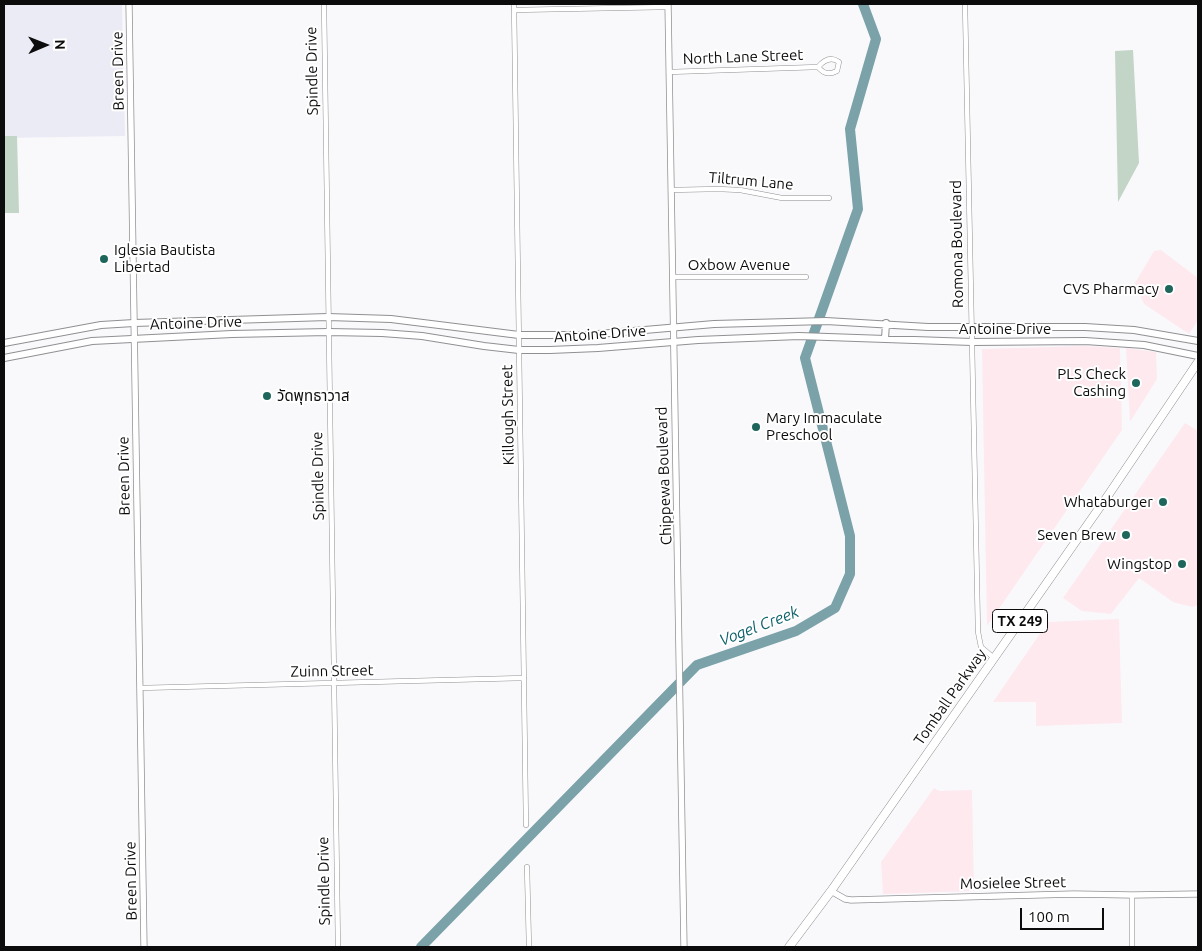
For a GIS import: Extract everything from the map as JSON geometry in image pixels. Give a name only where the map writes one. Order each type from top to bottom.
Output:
[{"type":"main road","name":"Antoine Drive","points":[[4,343],[101,325],[328,318],[392,319],[519,335],[587,335],[714,324],[826,321],[886,323],[928,327],[1085,327],[1134,330],[1198,341]]},
{"type":"main road","points":[[232,320],[232,334]]},
{"type":"main road","points":[[422,336],[424,322]]},
{"type":"main road","points":[[758,323],[758,338]]},
{"type":"main road","points":[[885,339],[886,323]]},
{"type":"main road","points":[[1085,327],[1085,341]]},
{"type":"main road","name":"Antoine Drive","points":[[4,358],[92,340],[328,332],[422,336],[519,350],[598,348],[673,341],[823,336],[972,342],[1085,341],[1144,345],[1198,356]]},
{"type":"main road","points":[[27,339],[30,353]]},
{"type":"main road","name":"Tomball Parkway","points":[[789,947],[831,891],[1109,494],[1198,362]]},
{"type":"street","name":"Breen Drive","points":[[129,4],[144,947]]},
{"type":"street","name":"Spindle Drive","points":[[324,4],[338,947]]},
{"type":"street","name":"Killough Street","points":[[514,4],[526,825]]},
{"type":"street","name":"Romona Boulevard","points":[[966,4],[978,632],[981,647],[994,658]]},
{"type":"street","points":[[514,10],[668,5]]},
{"type":"street","name":"Chippewa Boulevard","points":[[668,5],[684,947]]},
{"type":"street","name":"North Lane Street","points":[[669,72],[818,67],[824,61],[830,59],[839,62],[838,71],[833,73],[822,72],[818,67]]},
{"type":"street","name":"Tiltrum Lane","points":[[671,190],[740,190],[782,198],[829,198]]},
{"type":"street","name":"Oxbow Avenue","points":[[673,277],[806,277]]},
{"type":"street","name":"Zuinn Street","points":[[140,688],[524,678]]},
{"type":"street","points":[[527,867],[529,947]]},
{"type":"street","name":"Mosielee Street","points":[[831,891],[845,899],[852,900],[1074,894],[1198,894]]},
{"type":"street","points":[[1132,895],[1132,947]]},
{"type":"shaded area","points":[[4,4],[122,4],[125,136],[4,138]]},
{"type":"shaded area","points":[[1161,250],[1198,278],[1198,320],[1189,334],[1144,304],[1135,283],[1154,251]]},
{"type":"shaded area","points":[[1084,346],[1120,348],[1122,430],[987,626],[982,349]]},
{"type":"shaded area","points":[[1126,348],[1156,352],[1157,379],[1130,422]]},
{"type":"shaded area","points":[[1185,423],[1198,431],[1198,605],[1192,607],[1173,602],[1139,578],[1111,614],[1082,611],[1063,598]]},
{"type":"shaded area","points":[[1119,619],[1122,723],[1036,726],[1036,702],[993,702],[1048,622]]},
{"type":"shaded area","points":[[934,788],[939,791],[972,790],[974,891],[883,894],[881,862]]},
{"type":"green space","points":[[1133,50],[1139,163],[1118,202],[1115,51]]},
{"type":"green space","points":[[4,136],[17,136],[19,213],[4,213]]},
{"type":"waterway","name":"Vogel Creek","points":[[421,947],[697,665],[796,631],[835,608],[850,574],[850,536],[805,358],[858,209],[850,129],[876,39],[863,4]]},
{"type":"place","name":"Iglesia Bautista Libertad","points":[[104,259]]},
{"type":"place","name":"CVS Pharmacy","points":[[1169,289]]},
{"type":"place","name":"PLS Check Cashing","points":[[1136,383]]},
{"type":"place","name":"วัดพุทธาวาส","points":[[267,396]]},
{"type":"place","name":"Mary Immaculate Preschool","points":[[756,427]]},
{"type":"place","name":"Whataburger","points":[[1163,502]]},
{"type":"place","name":"Seven Brew","points":[[1126,535]]},
{"type":"place","name":"Wingstop","points":[[1182,564]]}]
